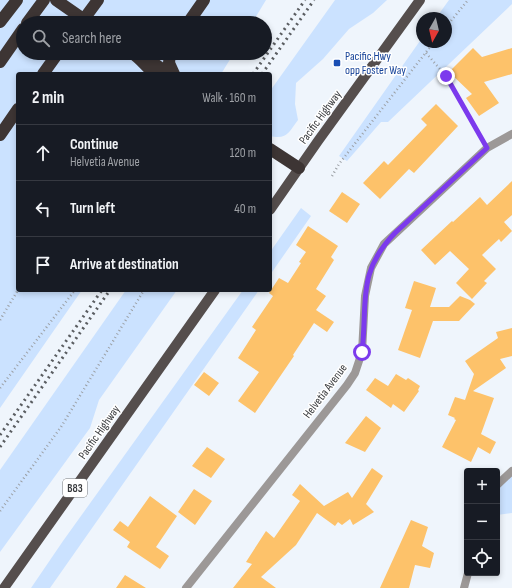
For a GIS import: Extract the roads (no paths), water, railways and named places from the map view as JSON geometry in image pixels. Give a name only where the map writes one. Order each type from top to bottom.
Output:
[{"type":"highway","points":[[0,22],[17,0]]},
{"type":"highway","points":[[32,16],[44,0]]},
{"type":"highway","points":[[56,0],[79,16]]},
{"type":"highway","points":[[86,16],[98,0]]},
{"type":"highway","points":[[193,16],[204,0]]},
{"type":"highway","points":[[0,62],[16,39]]},
{"type":"highway","points":[[44,72],[53,60]]},
{"type":"highway","points":[[152,72],[145,67],[142,60],[149,60],[166,72]]},
{"type":"highway","points":[[169,60],[173,72]]},
{"type":"highway","points":[[0,135],[16,112]]},
{"type":"highway","points":[[272,150],[299,168]]},
{"type":"main road","name":"Pacific Highway","points":[[272,207],[420,0]]},
{"type":"main road","name":"Pacific Highway","points":[[4,588],[214,292]]},
{"type":"street","name":"Helvetia Avenue","points":[[186,588],[355,373],[362,352],[365,296],[368,280],[371,268],[384,244],[487,148],[512,134]]},
{"type":"street","points":[[500,482],[512,471]]},
{"type":"street","points":[[464,588],[467,576]]},
{"type":"railway","points":[[272,47],[305,0]]},
{"type":"railway","points":[[272,60],[314,0]]},
{"type":"railway","points":[[254,72],[263,60]]},
{"type":"railway","points":[[263,72],[272,60]]},
{"type":"railway","points":[[0,435],[101,292]]},
{"type":"railway","points":[[0,447],[109,292]]},
{"type":"place","name":"Pacific Hwy opp Foster Way","points":[[337,63]]}]
